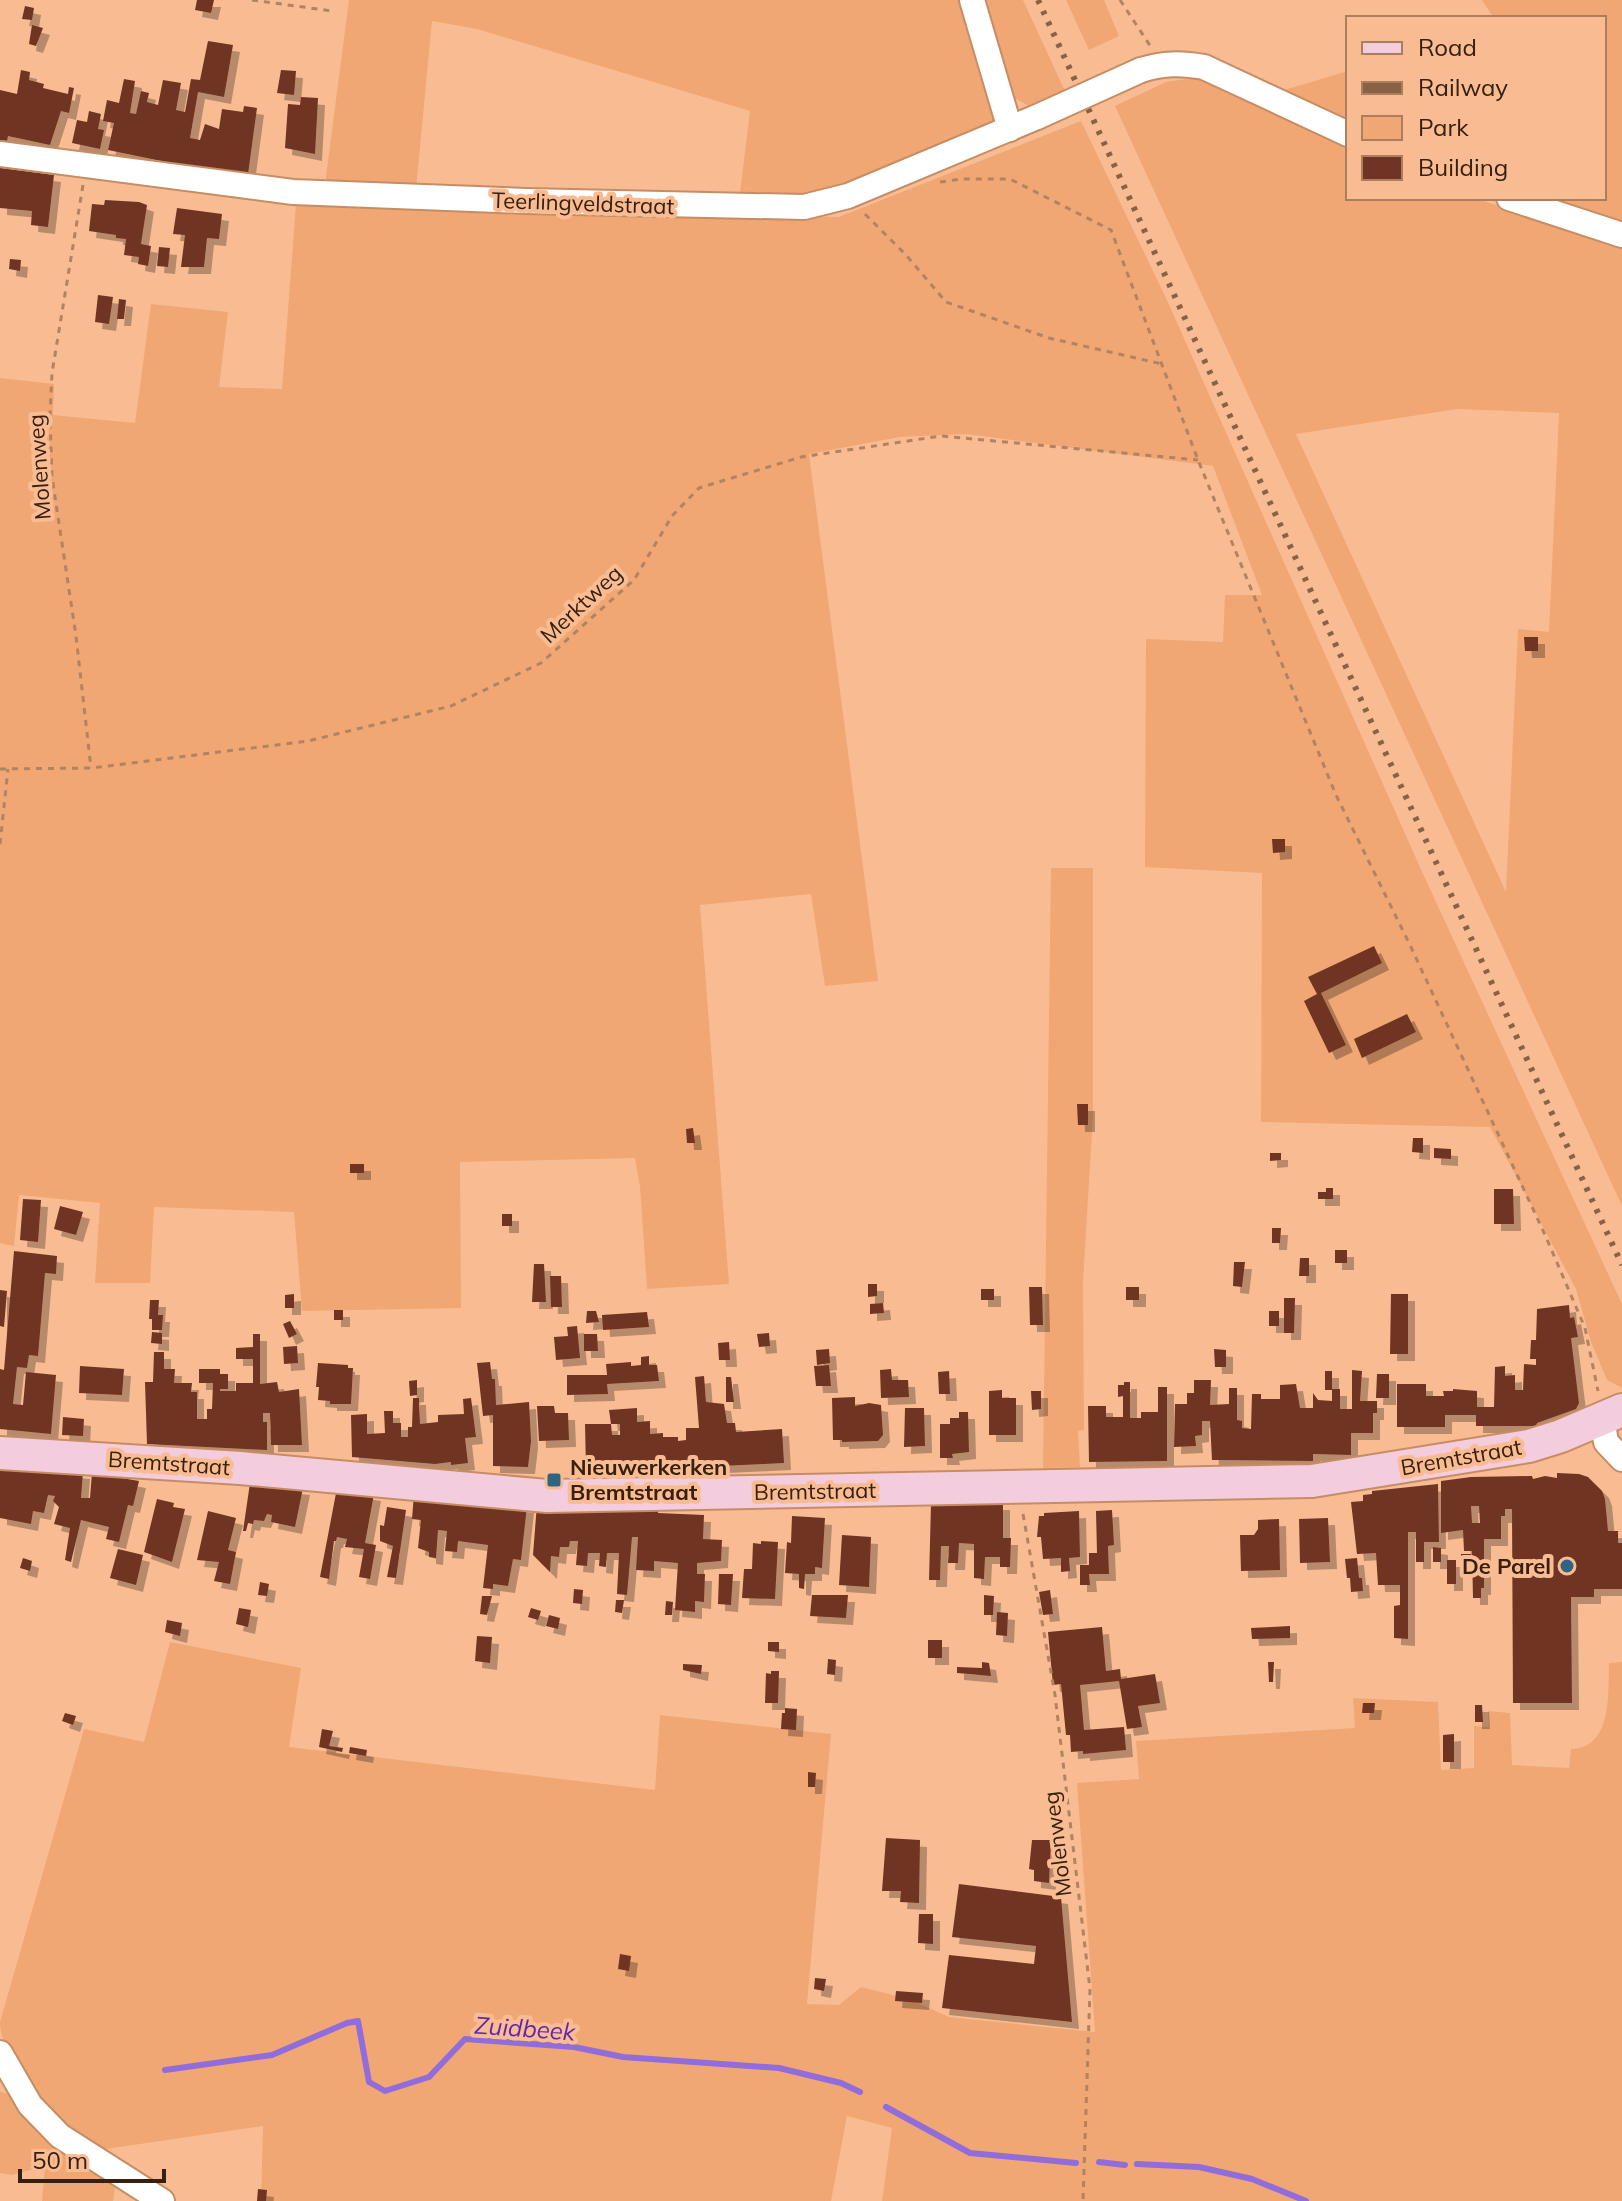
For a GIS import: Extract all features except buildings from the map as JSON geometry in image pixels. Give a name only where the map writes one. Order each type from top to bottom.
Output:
[{"type":"street","points":[[972,0],[1010,129]]},
{"type":"street","points":[[1152,67],[1184,63],[1222,73],[1278,103],[1346,133]]},
{"type":"street","name":"Teerlingveldstraat","points":[[0,154],[293,192],[756,208],[804,207],[848,196],[1152,67]]},
{"type":"street","points":[[1515,200],[1622,235]]},
{"type":"street","points":[[1612,1414],[1606,1442],[1622,1459]]},
{"type":"street","name":"Bremtstraat","points":[[0,1453],[240,1468],[547,1496],[1312,1481],[1529,1446],[1612,1414]]},
{"type":"street","points":[[0,2053],[30,2105],[60,2136],[162,2201]]},
{"type":"path","points":[[252,0],[332,11]]},
{"type":"path","points":[[1120,0],[1152,67]]},
{"type":"path","name":"Molenweg","points":[[87,165],[52,373],[50,416],[52,477],[76,636],[91,768]]},
{"type":"path","points":[[936,183],[962,179],[1010,179],[1111,230],[1198,460],[1336,795],[1410,945],[1546,1237],[1585,1328],[1612,1414]]},
{"type":"path","points":[[848,196],[906,255],[946,302],[1049,338],[1162,364]]},
{"type":"path","name":"Merktweg","points":[[0,769],[91,768],[308,741],[451,706],[541,663],[634,580],[672,516],[699,488],[801,457],[941,436],[1198,460]]},
{"type":"path","points":[[0,844],[8,769]]},
{"type":"path","name":"Molenweg","points":[[1025,1487],[1023,1508],[1055,1695],[1090,1989],[1083,2201]]},
{"type":"green space","points":[[349,0],[964,0],[997,127],[829,198],[739,201],[750,111],[477,29],[432,21],[416,189],[325,184]]},
{"type":"green space","points":[[978,0],[1023,0],[1065,91],[1031,107],[1007,94]]},
{"type":"green space","points":[[1066,0],[1104,0],[1119,36],[1089,50]]},
{"type":"green space","points":[[1482,0],[1622,0],[1622,228],[1538,200],[1606,200],[1606,16],[1493,16]]},
{"type":"green space","points":[[1346,72],[1346,200],[1480,200],[1622,245],[1622,1206],[1115,106],[1166,82],[1207,79],[1251,100]],"holes":[[[1457,409],[1559,413],[1549,632],[1518,629],[1506,892],[1296,434]]]},
{"type":"green space","points":[[1081,121],[1166,298],[1424,876],[1622,1304],[1622,1388],[1607,1380],[1591,1342],[1576,1289],[1490,1127],[1261,1122],[1262,873],[1145,867],[1146,639],[1223,642],[1225,595],[1262,595],[1213,466],[966,434],[900,437],[809,454],[878,981],[825,986],[811,894],[700,905],[729,1284],[647,1289],[635,1158],[460,1162],[461,1308],[302,1311],[294,1212],[154,1207],[150,1283],[95,1283],[100,1203],[19,1195],[14,1246],[0,1243],[0,378],[54,384],[53,415],[135,423],[151,304],[228,312],[219,387],[282,389],[296,204],[839,217]]},
{"type":"green space","points":[[1051,868],[1093,868],[1093,1116],[1083,1281],[1084,1430],[1078,1431],[1080,1467],[1043,1468]]},
{"type":"green space","points":[[170,1642],[301,1668],[289,1747],[655,1790],[660,1715],[831,1734],[807,2004],[839,2005],[861,1987],[909,1999],[949,2017],[1095,2032],[1077,1783],[1139,1779],[1136,1741],[1355,1728],[1353,1698],[1438,1702],[1441,1770],[1474,1768],[1474,1726],[1489,1727],[1488,1711],[1510,1713],[1512,1765],[1569,1768],[1571,1749],[1585,1746],[1595,1739],[1601,1729],[1608,1703],[1609,1663],[1622,1662],[1622,2201],[882,2201],[892,2128],[847,2116],[831,2201],[261,2201],[263,2126],[99,2150],[77,2139],[40,2101],[8,2052],[0,2022],[84,1729],[144,1742]]},
{"type":"green space","points":[[0,2091],[16,2097],[116,2181],[113,2201],[42,2201],[45,2166],[12,2175],[0,2173]]},
{"type":"waterway","name":"Zuidbeek","points":[[165,2070],[272,2055],[358,2021],[369,2082],[385,2091],[429,2077],[465,2039],[574,2047],[623,2057],[779,2068],[841,2083],[860,2092]]},
{"type":"waterway","name":"Zuidbeek","points":[[886,2107],[970,2153],[1076,2163]]},
{"type":"waterway","name":"Zuidbeek","points":[[1099,2162],[1125,2165]]},
{"type":"waterway","name":"Zuidbeek","points":[[1137,2164],[1199,2167],[1252,2179],[1306,2201]]},
{"type":"railway","points":[[1038,0],[1622,1265]]},
{"type":"place","name":"Nieuwerkerken Bremtstraat","points":[[554,1480]]},
{"type":"place","name":"De Parel","points":[[1567,1566]]}]
